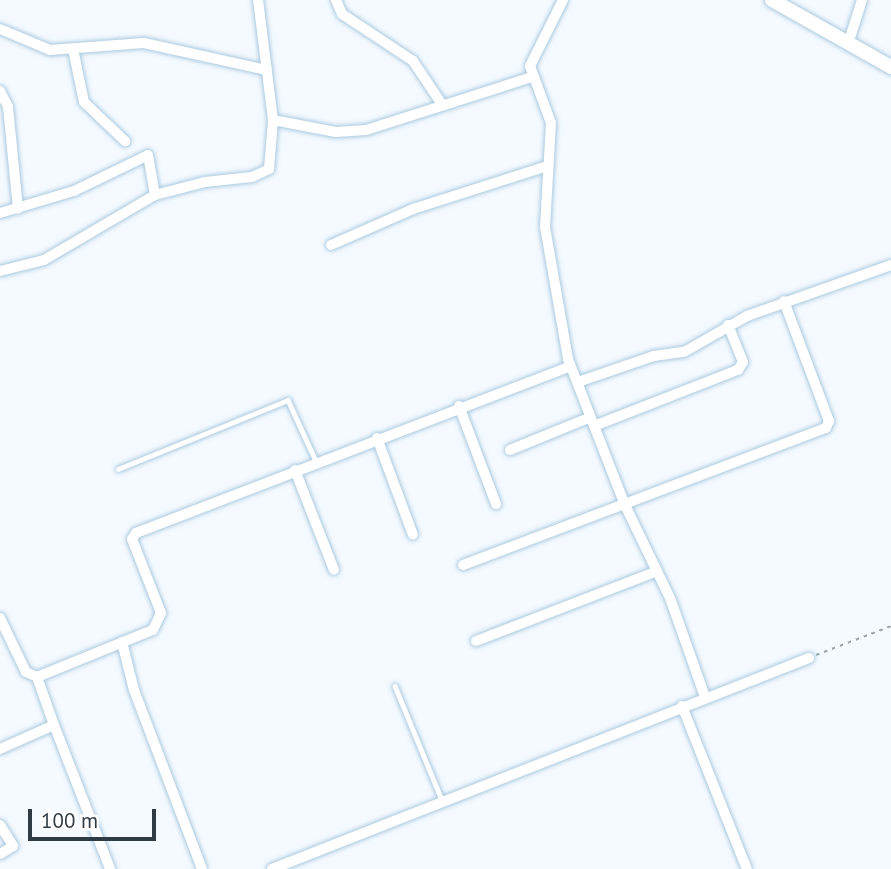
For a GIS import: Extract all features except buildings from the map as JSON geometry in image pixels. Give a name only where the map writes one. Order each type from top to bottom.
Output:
[{"type":"street","points":[[0,271],[44,260],[155,195],[264,174],[271,164],[273,120],[258,0]]},
{"type":"street","points":[[336,0],[342,14],[413,61],[441,103]]},
{"type":"street","points":[[563,0],[531,59],[532,77],[551,123],[545,227],[570,366],[624,503],[657,571],[705,696]]},
{"type":"street","points":[[772,0],[891,66]]},
{"type":"street","points":[[849,41],[862,0]]},
{"type":"street","points":[[0,29],[50,50],[144,43],[267,71]]},
{"type":"street","points":[[73,49],[84,102],[125,141]]},
{"type":"street","points":[[273,120],[336,132],[366,130],[441,103],[532,77]]},
{"type":"street","points":[[0,91],[8,107],[18,209]]},
{"type":"street","points":[[0,213],[74,191],[148,155],[155,195]]},
{"type":"street","points":[[331,244],[413,209],[548,166]]},
{"type":"street","points":[[578,382],[654,356],[684,352],[729,325],[784,301],[891,265]]},
{"type":"street","points":[[463,565],[826,428],[829,421],[784,301]]},
{"type":"street","points":[[510,450],[738,370],[743,362],[729,325]]},
{"type":"street","points":[[37,677],[153,630],[161,618],[132,536],[316,461],[570,366]]},
{"type":"street","points":[[459,406],[496,504]]},
{"type":"street","points":[[377,438],[414,535]]},
{"type":"street","points":[[295,470],[334,570]]},
{"type":"street","points":[[476,641],[657,571]]},
{"type":"street","points":[[0,618],[26,672],[37,677],[110,869]]},
{"type":"street","points":[[122,642],[142,712],[202,869]]},
{"type":"street","points":[[272,869],[705,696],[809,658]]},
{"type":"street","points":[[682,706],[747,869]]},
{"type":"street","points":[[0,749],[54,725]]},
{"type":"street","points":[[0,825],[13,846],[0,854]]},
{"type":"lane","points":[[118,469],[288,400],[316,461]]},
{"type":"lane","points":[[396,686],[443,801]]},
{"type":"path","points":[[809,658],[891,626]]}]
